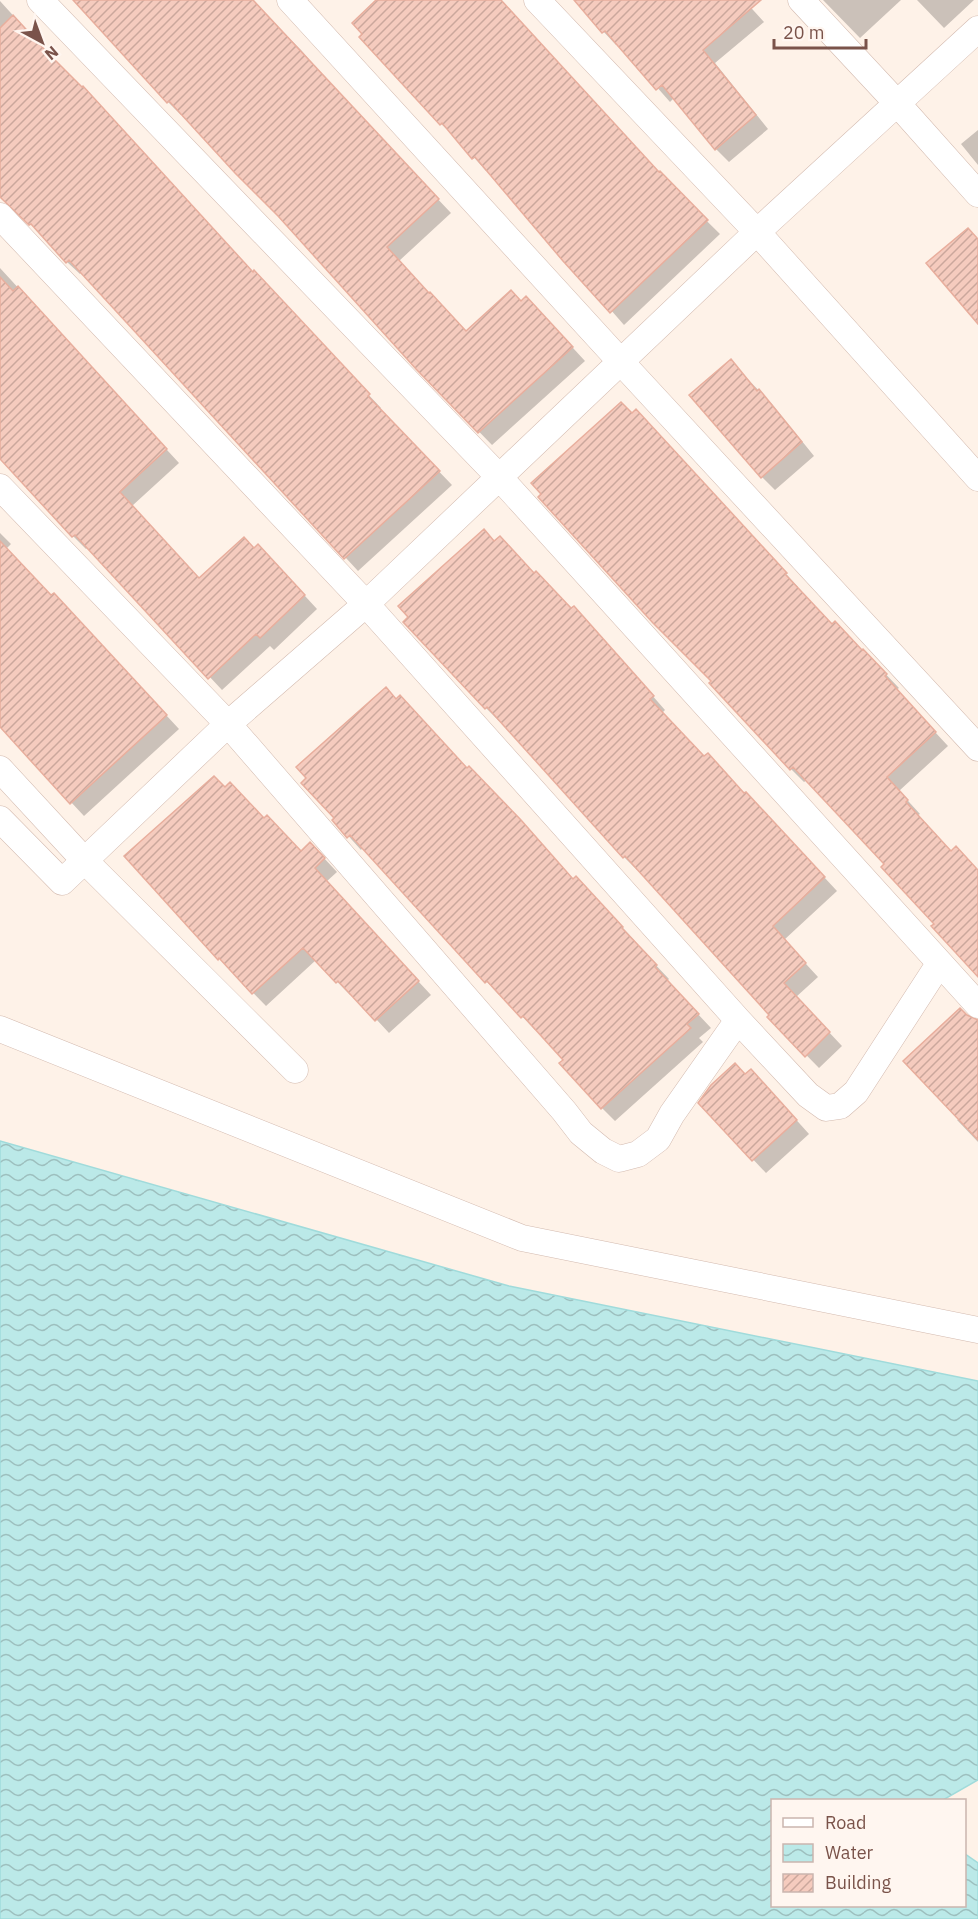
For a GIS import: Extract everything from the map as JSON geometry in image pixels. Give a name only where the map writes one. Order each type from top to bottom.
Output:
[{"type":"street","points":[[40,0],[500,478],[978,1005]]},
{"type":"street","points":[[290,0],[978,748]]},
{"type":"street","points":[[537,0],[757,232],[978,478]]},
{"type":"street","points":[[801,0],[978,194]]},
{"type":"street","points":[[0,819],[62,882],[228,724],[366,604],[757,232],[978,28]]},
{"type":"street","points":[[0,216],[366,604],[738,1020],[808,1095],[826,1108],[840,1106],[856,1092],[939,964]]},
{"type":"street","points":[[0,487],[228,724],[564,1111],[580,1133],[603,1151],[619,1159],[638,1154],[658,1139],[672,1114],[738,1020]]},
{"type":"street","points":[[0,769],[84,860],[295,1070]]},
{"type":"street","points":[[0,1029],[522,1238],[978,1330]]},
{"type":"water","points":[[0,1141],[509,1286],[978,1381],[978,1780],[945,1799],[771,1799],[771,1907],[966,1907],[966,1855],[978,1863],[978,1919],[0,1919]]},
{"type":"building","points":[[73,0],[253,0],[439,199],[387,247],[429,293],[466,331],[511,290],[521,301],[526,296],[573,347],[478,433],[416,369],[278,216],[169,101],[167,103]]},
{"type":"building","points":[[376,0],[501,0],[659,172],[708,220],[610,313],[475,157],[472,159],[442,123],[440,125],[359,37],[362,34],[352,23]]},
{"type":"building","points":[[574,0],[761,0],[703,50],[756,115],[715,150],[662,85],[656,90],[605,31],[602,33]]},
{"type":"building","points":[[13,15],[83,86],[253,272],[254,270],[370,394],[368,396],[440,471],[344,559],[69,260],[66,263],[31,224],[29,225],[0,197],[0,28]]},
{"type":"building","points":[[968,228],[978,239],[978,324],[926,263]]},
{"type":"building","points":[[0,277],[13,291],[18,286],[167,449],[120,492],[199,578],[244,537],[254,548],[258,544],[305,595],[260,638],[256,634],[208,679],[75,535],[72,537],[0,459]]},
{"type":"building","points":[[731,359],[802,442],[761,478],[689,395]]},
{"type":"building","points":[[621,402],[632,413],[636,409],[832,624],[835,621],[887,674],[885,676],[936,732],[887,777],[908,800],[906,802],[951,851],[956,846],[978,870],[978,977],[931,926],[934,924],[881,867],[884,864],[793,767],[790,770],[709,683],[711,681],[653,623],[538,497],[541,494],[531,483]]},
{"type":"building","points":[[484,529],[494,541],[500,536],[571,608],[574,606],[654,696],[650,699],[704,756],[708,753],[825,877],[773,926],[806,963],[784,983],[830,1032],[805,1057],[625,856],[623,858],[487,707],[485,709],[403,622],[408,617],[398,606]]},
{"type":"building","points":[[0,541],[51,595],[54,593],[167,715],[70,804],[0,727]]},
{"type":"building","points":[[386,687],[396,699],[400,695],[467,768],[469,766],[521,820],[573,879],[576,876],[699,1014],[687,1024],[691,1028],[601,1109],[559,1063],[563,1060],[523,1016],[521,1018],[487,981],[485,983],[350,835],[347,838],[332,820],[334,818],[301,783],[306,778],[296,767]]},
{"type":"building","points":[[214,776],[225,787],[230,782],[264,818],[267,815],[301,851],[310,842],[325,858],[315,868],[419,981],[375,1021],[303,948],[252,994],[219,958],[218,960],[124,856]]},
{"type":"building","points":[[960,1008],[967,1015],[978,1020],[978,1140],[903,1061]]},
{"type":"building","points":[[735,1063],[745,1074],[751,1069],[797,1120],[752,1161],[698,1103],[711,1085]]}]
